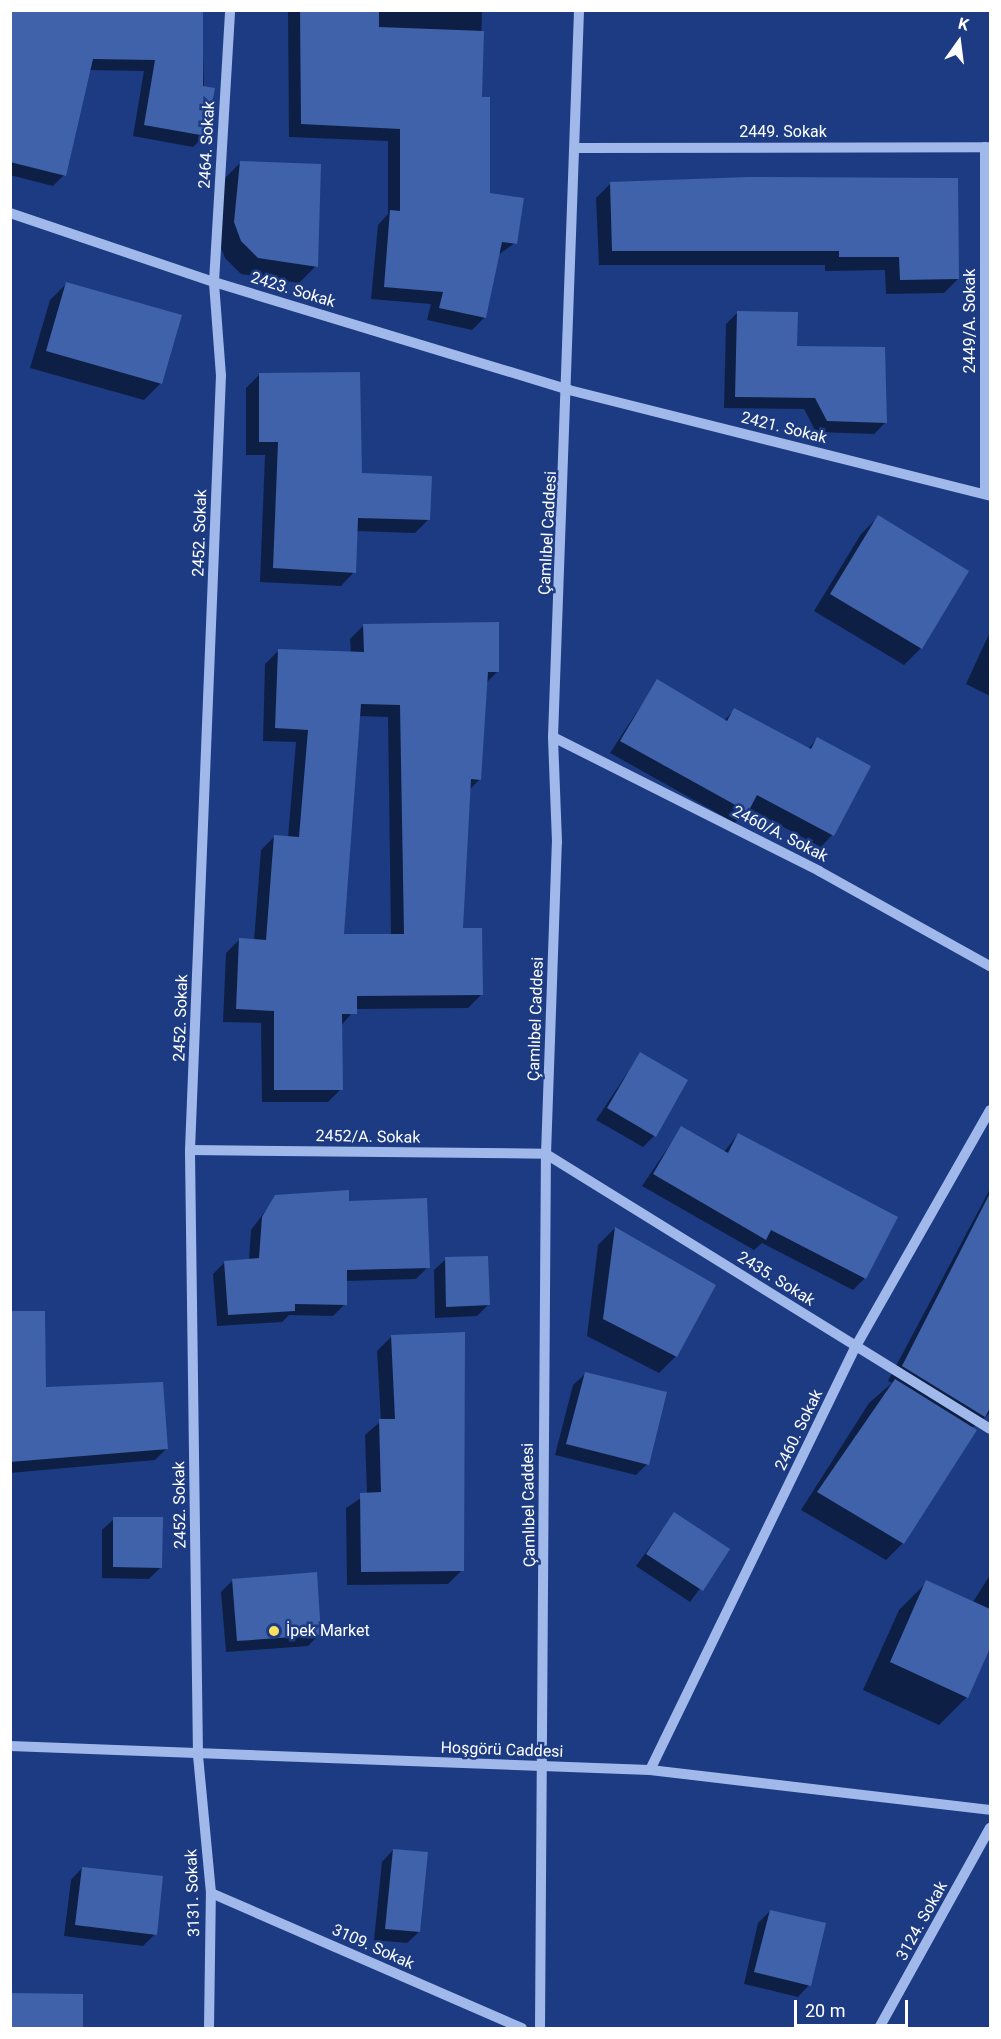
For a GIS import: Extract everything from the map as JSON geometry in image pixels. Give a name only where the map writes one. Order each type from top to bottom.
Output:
[{"type":"street","name":"2464. Sokak","points":[[214,282],[230,10]]},
{"type":"street","name":"Çamlıbel Caddesi","points":[[540,2028],[546,1154],[557,842],[553,737],[569,390],[579,10]]},
{"type":"street","name":"2449. Sokak","points":[[576,148],[988,147]]},
{"type":"street","name":"2449/A. Sokak","points":[[988,147],[988,495]]},
{"type":"street","name":"2423. Sokak","points":[[10,213],[214,282],[569,390]]},
{"type":"street","name":"2452. Sokak","points":[[198,1756],[190,1150],[221,376],[214,282]]},
{"type":"street","name":"2421. Sokak","points":[[569,390],[988,495]]},
{"type":"street","name":"2460/A. Sokak","points":[[553,737],[819,871],[990,966]]},
{"type":"street","name":"2460. Sokak","points":[[650,1770],[856,1346],[990,1110]]},
{"type":"street","name":"2452/A. Sokak","points":[[190,1150],[546,1154]]},
{"type":"street","name":"2435. Sokak","points":[[546,1154],[990,1429]]},
{"type":"street","name":"Hoşgörü Caddesi","points":[[10,1746],[198,1756],[650,1770],[990,1810]]},
{"type":"street","name":"3131. Sokak","points":[[198,1756],[211,1893],[209,2028]]},
{"type":"street","name":"3124. Sokak","points":[[879,2028],[990,1828]]},
{"type":"street","name":"3109. Sokak","points":[[211,1893],[522,2028]]},
{"type":"building","points":[[10,10],[203,10],[203,86],[215,88],[206,136],[144,125],[155,60],[93,59],[66,176],[10,162]]},
{"type":"building","points":[[300,10],[379,10],[379,27],[484,31],[482,97],[490,97],[490,193],[524,198],[517,244],[502,242],[486,318],[439,308],[443,292],[384,287],[390,210],[400,211],[400,129],[301,124]]},
{"type":"building","points":[[240,161],[321,164],[318,267],[258,258],[241,241],[234,222]]},
{"type":"building","points":[[748,177],[958,178],[959,279],[900,280],[899,257],[839,257],[839,251],[612,251],[610,182]]},
{"type":"building","points":[[66,282],[182,315],[162,384],[46,351]]},
{"type":"building","points":[[737,311],[798,312],[797,346],[885,347],[887,423],[827,421],[815,398],[735,397]]},
{"type":"building","points":[[360,372],[362,473],[432,476],[430,520],[358,518],[356,573],[273,568],[278,442],[259,442],[259,373]]},
{"type":"building","points":[[878,515],[969,571],[922,649],[830,594]]},
{"type":"building","points":[[499,622],[499,672],[488,672],[481,780],[471,779],[463,928],[482,928],[483,995],[357,996],[357,1014],[342,1014],[343,1090],[274,1090],[274,1011],[236,1009],[239,938],[266,940],[274,835],[299,837],[308,730],[275,728],[278,649],[364,652],[363,624]],"holes":[[[361,704],[400,705],[404,934],[344,934]]]},
{"type":"building","points":[[657,679],[727,721],[734,708],[811,749],[817,737],[871,766],[834,836],[757,795],[748,812],[620,741]]},
{"type":"building","points":[[640,1052],[688,1080],[656,1137],[607,1108]]},
{"type":"building","points":[[681,1126],[728,1153],[738,1133],[898,1217],[866,1279],[771,1230],[766,1240],[653,1174]]},
{"type":"building","points":[[349,1190],[349,1201],[427,1198],[430,1268],[347,1270],[347,1305],[295,1304],[295,1311],[228,1315],[224,1261],[259,1258],[262,1217],[275,1195]]},
{"type":"building","points":[[990,1193],[990,1408],[985,1417],[902,1366]]},
{"type":"building","points":[[615,1227],[716,1285],[677,1357],[603,1319]]},
{"type":"building","points":[[488,1256],[490,1305],[446,1307],[445,1257]]},
{"type":"building","points":[[10,1311],[45,1311],[46,1387],[163,1382],[168,1449],[10,1462]]},
{"type":"building","points":[[465,1332],[464,1571],[361,1572],[360,1493],[381,1492],[379,1419],[395,1419],[391,1335]]},
{"type":"building","points":[[585,1372],[667,1392],[649,1465],[566,1444]]},
{"type":"building","points":[[895,1379],[977,1430],[904,1544],[817,1492]]},
{"type":"building","points":[[674,1512],[730,1549],[703,1591],[646,1554]]},
{"type":"building","points":[[113,1517],[163,1517],[162,1568],[113,1567]]},
{"type":"building","points":[[317,1572],[321,1635],[237,1641],[232,1579]]},
{"type":"building","points":[[926,1580],[990,1609],[990,1648],[968,1698],[890,1662]]},
{"type":"building","points":[[393,1849],[428,1852],[420,1932],[385,1929]]},
{"type":"building","points":[[82,1867],[163,1876],[157,1935],[75,1925]]},
{"type":"building","points":[[770,1910],[826,1923],[811,1986],[754,1972]]},
{"type":"building","points":[[10,1993],[83,1994],[83,2028],[10,2028]]},
{"type":"place","name":"İpek Market","points":[[274,1631]]}]
